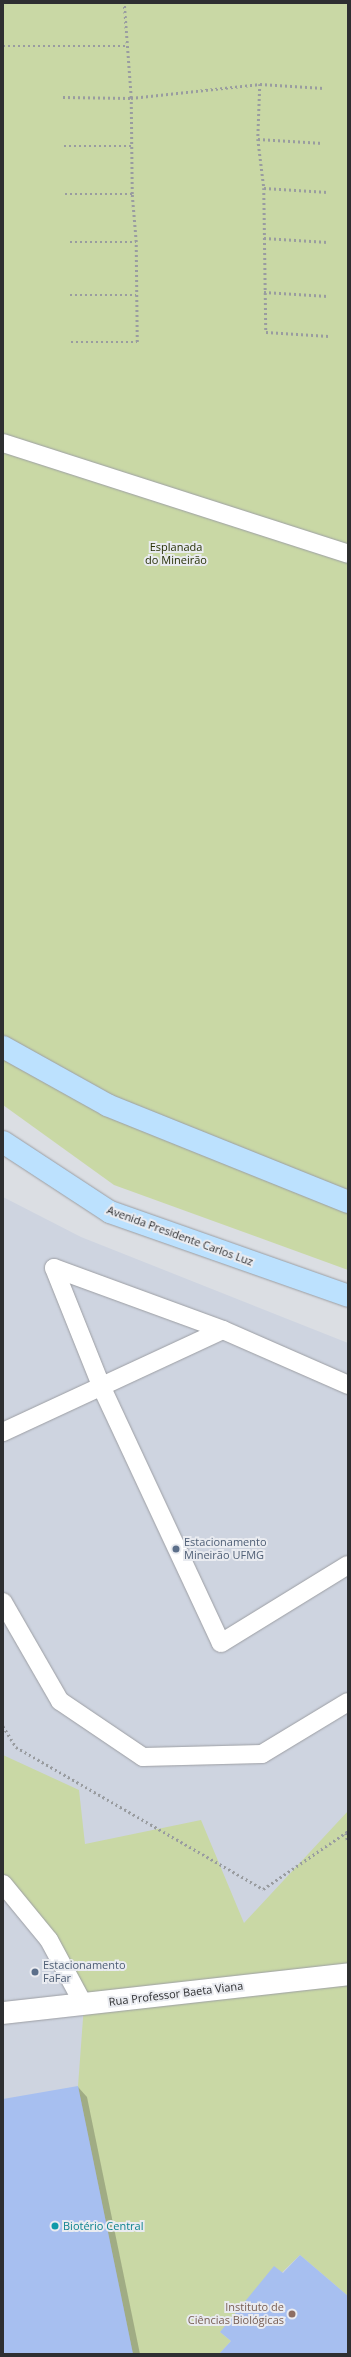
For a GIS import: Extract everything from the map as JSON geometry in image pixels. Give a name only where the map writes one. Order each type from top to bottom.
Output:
[{"type":"main road","points":[[3,1047],[106,1105],[348,1202]]},
{"type":"main road","name":"Avenida Presidente Carlos Luz","points":[[3,1142],[110,1212],[348,1296]]},
{"type":"street","name":"Rua Professor Baeta Viana","points":[[3,2014],[348,1974]]},
{"type":"lane","points":[[3,443],[348,554]]},
{"type":"lane","points":[[348,1385],[223,1330],[54,1268],[102,1388],[221,1644],[348,1565]]},
{"type":"lane","points":[[3,1432],[102,1388],[223,1330]]},
{"type":"lane","points":[[3,1602],[60,1701],[143,1757],[262,1754],[348,1702]]},
{"type":"lane","points":[[3,1884],[49,1940],[84,2005]]},
{"type":"path","points":[[71,342],[137,342],[136,242],[132,194],[131,98],[124,3]]},
{"type":"path","points":[[3,46],[126,46]]},
{"type":"path","points":[[260,84],[258,139],[264,188],[264,292],[266,332],[329,336]]},
{"type":"path","points":[[63,97],[131,98],[260,84],[324,88]]},
{"type":"path","points":[[258,139],[323,143]]},
{"type":"path","points":[[64,146],[131,146]]},
{"type":"path","points":[[264,188],[328,192]]},
{"type":"path","points":[[65,194],[132,194]]},
{"type":"path","points":[[264,238],[328,242]]},
{"type":"path","points":[[70,242],[136,242]]},
{"type":"path","points":[[264,292],[328,296]]},
{"type":"path","points":[[70,295],[136,295]]},
{"type":"path","points":[[3,1726],[16,1747],[263,1889],[347,1832],[348,1842]]},
{"type":"shaded area","points":[[3,1197],[81,1237],[348,1343],[348,2354],[3,2354]]},
{"type":"green space","name":"Esplanada do Mineirão","points":[[3,3],[348,3],[348,1270],[114,1185],[3,1105]]},
{"type":"green space","points":[[3,1755],[79,1790],[85,1844],[201,1820],[244,1923],[348,1811],[348,2296],[300,2255],[220,2332],[231,2341],[219,2354],[133,2354],[78,2086],[84,2005],[3,1884]]},
{"type":"building","name":"Biotério Central","points":[[78,2086],[133,2354],[3,2354],[3,2099]]},
{"type":"building","name":"Instituto de Ciências Biológicas","points":[[300,2255],[348,2296],[348,2354],[219,2354],[231,2341],[220,2332],[274,2266],[283,2273]]},
{"type":"place","name":"Estacionamento Mineirão UFMG","points":[[176,1549]]},
{"type":"place","name":"Estacionamento FaFar","points":[[35,1972]]},
{"type":"place","name":"Biotério Central","points":[[55,2226]]},
{"type":"place","name":"Instituto de Ciências Biológicas","points":[[292,2314]]}]
